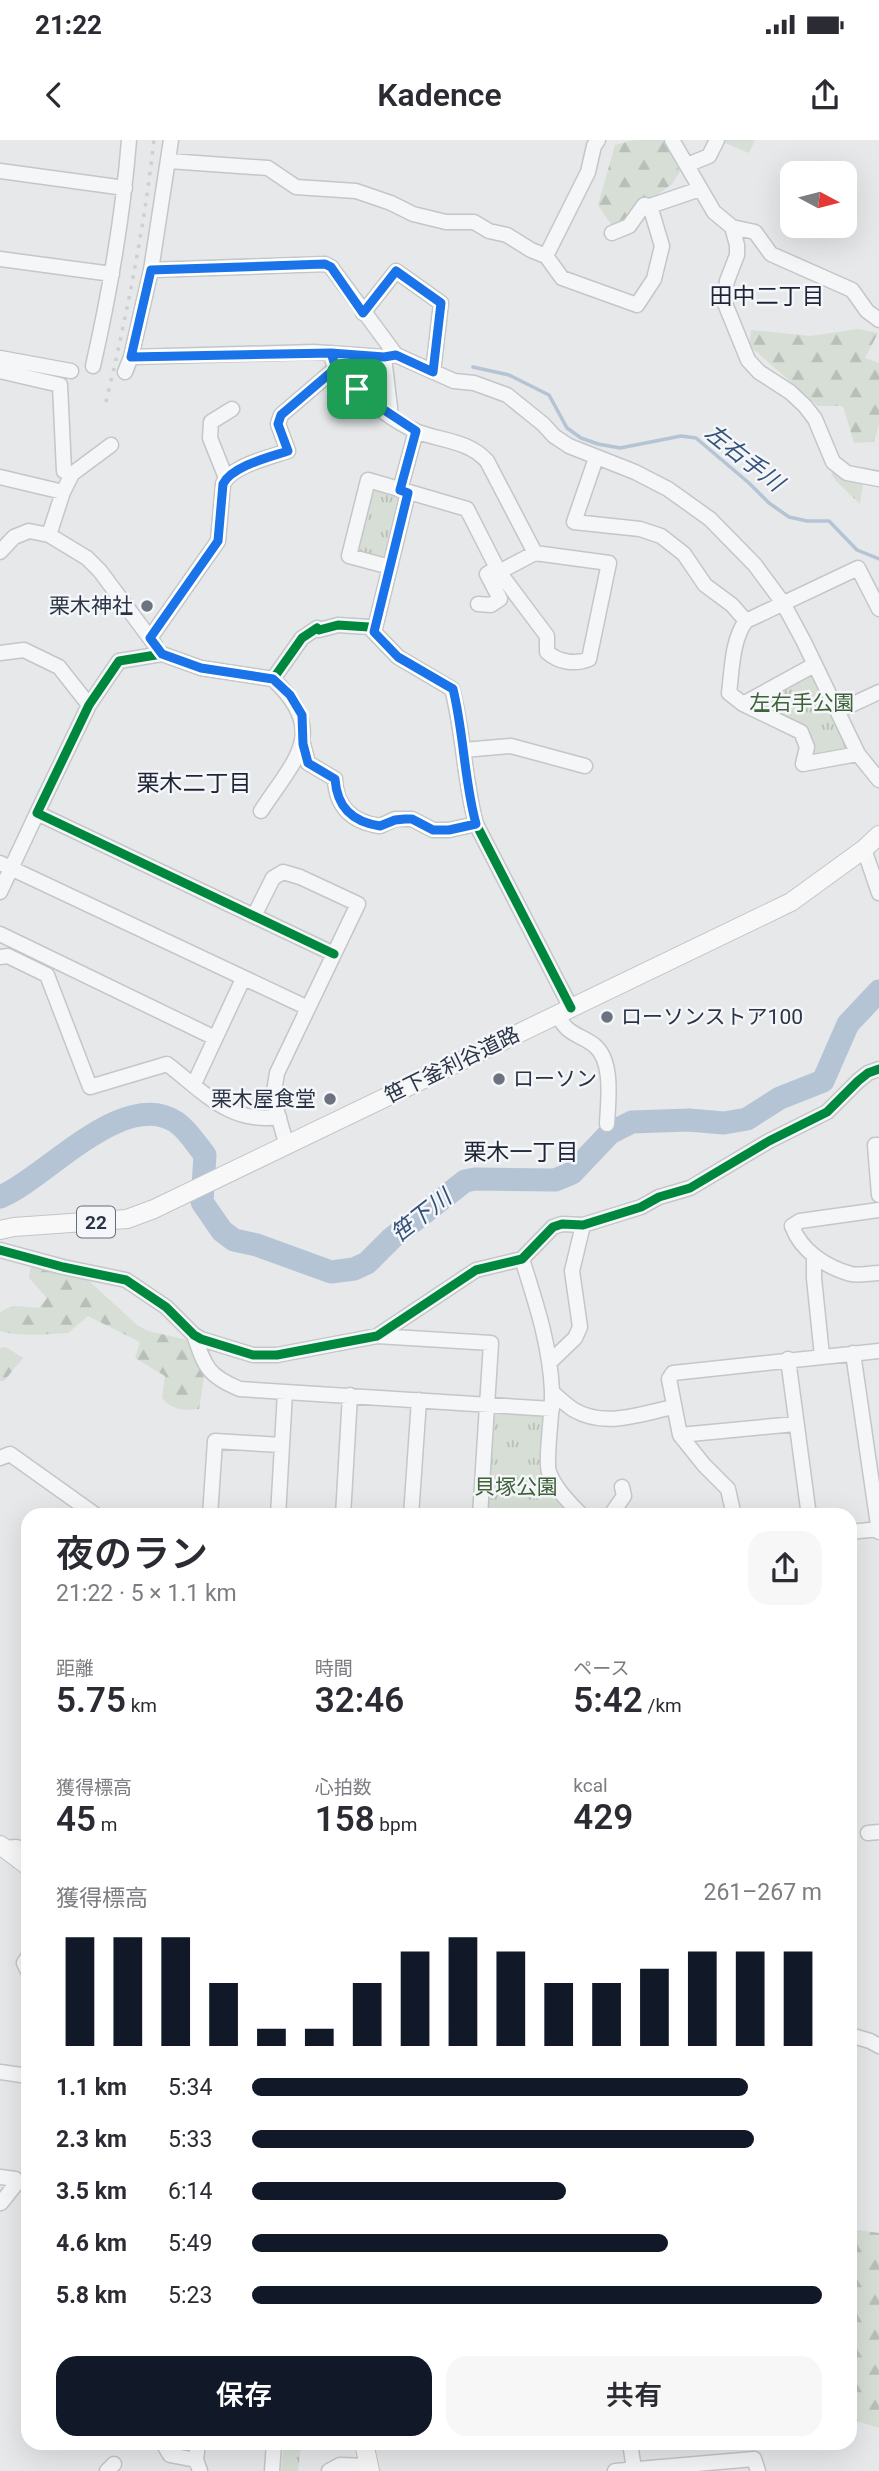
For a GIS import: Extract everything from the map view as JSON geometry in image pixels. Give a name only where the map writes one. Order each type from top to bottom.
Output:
[{"type":"main road","name":"笹下釜利谷道路","points":[[0,1230],[127,1219],[187,1193],[790,902],[864,849],[879,835]]},
{"type":"main road","points":[[1,1847],[21,1861]]},
{"type":"main road","points":[[366,2450],[370,2469]]},
{"type":"street","points":[[93,366],[112,274],[129,140]]},
{"type":"street","points":[[125,372],[131,357],[151,270],[171,140]]},
{"type":"street","points":[[547,256],[588,172],[598,140]]},
{"type":"street","points":[[672,140],[714,212],[732,227],[755,232],[771,254],[852,290],[867,311],[879,320]]},
{"type":"street","points":[[687,165],[709,156],[717,140]]},
{"type":"street","points":[[169,161],[268,168],[296,187],[356,191],[413,214],[446,222],[474,222],[489,231],[507,235],[531,250],[547,256],[562,278],[637,305],[654,279],[663,246],[650,205]]},
{"type":"street","points":[[0,171],[125,188]]},
{"type":"street","points":[[612,233],[629,226],[644,205],[700,189]]},
{"type":"street","points":[[732,227],[737,254],[727,281],[724,300],[748,360],[759,372],[790,392],[805,406],[814,419],[833,462],[847,473],[879,479]]},
{"type":"street","points":[[0,259],[112,274]]},
{"type":"street","points":[[151,270],[325,264],[331,267],[390,356],[391,416]]},
{"type":"street","points":[[363,313],[396,271],[441,303],[433,372]]},
{"type":"street","points":[[131,357],[331,353],[390,356],[454,381],[474,383],[507,395],[569,446],[635,472],[668,489],[710,519],[755,565],[783,603],[858,754],[879,780]]},
{"type":"street","points":[[331,353],[336,368],[369,400],[391,416],[416,431],[477,450],[487,461],[535,553]]},
{"type":"street","points":[[0,358],[71,371]]},
{"type":"street","points":[[150,638],[218,541],[223,484],[226,478],[253,463],[288,451],[278,424],[281,415],[336,368]]},
{"type":"street","points":[[0,371],[60,385],[65,441],[64,471],[72,474]]},
{"type":"street","points":[[226,478],[210,438],[211,422],[232,409]]},
{"type":"street","points":[[65,441],[73,421]]},
{"type":"street","points":[[374,632],[390,567],[416,431]]},
{"type":"street","points":[[49,535],[72,474],[111,446]]},
{"type":"street","points":[[596,458],[574,522],[640,529],[661,536],[684,554],[705,585],[732,605],[746,621]]},
{"type":"street","points":[[0,477],[63,492]]},
{"type":"street","points":[[390,567],[349,556],[368,480],[467,509],[498,570],[547,636],[547,652],[555,659],[581,663],[589,659],[608,563],[535,553],[498,570],[487,574],[500,599],[491,605],[478,604]]},
{"type":"street","points":[[0,552],[14,537],[29,531],[49,535],[87,558],[162,654]]},
{"type":"street","points":[[858,754],[803,764],[807,747],[801,732],[743,704],[729,693],[740,629],[746,621],[858,568],[879,609]]},
{"type":"street","points":[[273,679],[302,638],[317,628],[356,625],[369,626],[398,657],[453,689],[468,796],[476,824],[565,1011],[562,1025],[596,1047],[602,1056],[607,1069],[607,1124]]},
{"type":"street","points":[[0,653],[19,645],[59,667],[89,705]]},
{"type":"street","points":[[0,892],[6,866],[37,814],[89,705],[118,661],[162,654],[201,668],[273,679],[290,695],[302,715],[303,744],[308,763],[335,779],[340,806],[357,818],[380,826],[395,820],[412,819],[439,831],[476,824]]},
{"type":"street","points":[[743,704],[814,665]]},
{"type":"street","points":[[838,711],[879,692]]},
{"type":"street","points":[[261,811],[303,744]]},
{"type":"street","points":[[463,750],[511,746],[585,766]]},
{"type":"street","points":[[37,814],[334,954]]},
{"type":"street","points":[[864,849],[879,893]]},
{"type":"street","points":[[6,866],[308,1008]]},
{"type":"street","points":[[254,916],[273,878],[283,872],[358,904],[277,1073],[273,1098],[287,1146]]},
{"type":"street","points":[[0,934],[215,1038]]},
{"type":"street","points":[[0,957],[8,956],[47,975],[90,1087],[167,1064],[231,1113],[260,1119],[279,1117]]},
{"type":"street","points":[[194,1084],[243,979]]},
{"type":"street","points":[[377,1336],[476,1270],[522,1259],[553,1227],[562,1224],[583,1225],[690,1188],[769,1141],[827,1112],[858,1081],[879,1069]]},
{"type":"street","points":[[879,1145],[875,1145],[879,1195]]},
{"type":"street","points":[[879,1210],[795,1222],[792,1226],[794,1233],[814,1257],[853,1274],[879,1273]]},
{"type":"street","points":[[550,1362],[575,1338],[580,1327],[572,1271],[583,1225]]},
{"type":"street","points":[[0,1250],[126,1280],[166,1307],[194,1335],[253,1355],[302,1352],[377,1336],[491,1343],[480,1508]]},
{"type":"street","points":[[814,1257],[822,1356]]},
{"type":"street","points":[[522,1259],[546,1335],[550,1362],[552,1409],[548,1470],[559,1489],[575,1508]]},
{"type":"street","points":[[194,1335],[204,1366],[221,1382],[240,1389],[552,1409]]},
{"type":"street","points":[[732,1508],[728,1489],[704,1465],[680,1434],[669,1379],[673,1373],[879,1351]]},
{"type":"street","points":[[853,1353],[879,1530],[857,1532]]},
{"type":"street","points":[[788,1359],[808,1508]]},
{"type":"street","points":[[278,1508],[285,1392]]},
{"type":"street","points":[[552,1392],[573,1410],[591,1417],[616,1419],[673,1407]]},
{"type":"street","points":[[343,1508],[350,1395]]},
{"type":"street","points":[[412,1508],[419,1400]]},
{"type":"street","points":[[680,1434],[796,1424]]},
{"type":"street","points":[[211,1508],[215,1440],[281,1445]]},
{"type":"street","points":[[0,1458],[9,1454],[86,1508]]},
{"type":"street","points":[[616,1508],[624,1496],[622,1487]]},
{"type":"street","points":[[1,1847],[16,1846],[21,1848]]},
{"type":"street","points":[[857,2037],[879,2046]]},
{"type":"street","points":[[0,2072],[21,2075]]},
{"type":"street","points":[[0,2177],[15,2179],[16,2184],[1,2203]]},
{"type":"street","points":[[167,2450],[170,2455],[198,2466]]},
{"type":"street","points":[[272,2471],[274,2450]]},
{"type":"street","points":[[631,2450],[634,2469]]},
{"type":"street","points":[[330,2471],[340,2465],[370,2469]]},
{"type":"street","points":[[615,2471],[756,2465]]},
{"type":"green space","points":[[634,140],[664,140],[680,172],[672,184],[613,227],[598,205],[615,145]]},
{"type":"green space","points":[[755,140],[749,153],[723,142]]},
{"type":"green space","points":[[858,329],[878,333],[865,358],[879,363],[879,425],[874,442],[854,443],[843,406],[818,406],[749,345],[751,330],[810,336]]},
{"type":"green space","points":[[836,468],[863,483],[860,504],[831,474]]},
{"type":"green space","points":[[376,488],[396,494],[401,500],[387,557],[380,559],[360,554],[359,547],[371,493]]},
{"type":"green space","name":"左右手公園","points":[[809,674],[815,676],[847,747],[845,751],[815,758],[810,754],[812,747],[754,706]]},
{"type":"green space","points":[[45,1254],[66,1260],[137,1325],[148,1331],[192,1341],[204,1378],[199,1409],[179,1409],[166,1402],[162,1398],[165,1376],[135,1358],[140,1342],[88,1316],[68,1333],[24,1335],[0,1331],[0,1313],[14,1307],[39,1308],[47,1298],[29,1278],[31,1264]]},
{"type":"green space","points":[[6,1347],[23,1358],[4,1381],[0,1381],[0,1348]]},
{"type":"green space","name":"貝塚公園","points":[[499,1412],[541,1414],[545,1422],[541,1473],[563,1508],[487,1508],[493,1415]]},
{"type":"green space","points":[[857,2230],[879,2233],[879,2428],[857,2421]]},
{"type":"green space","points":[[283,2450],[301,2450],[298,2471],[281,2471]]},
{"type":"waterway","name":"左右手川","points":[[473,367],[509,375],[549,395],[567,428],[581,438],[598,444],[620,448],[681,436],[696,438],[769,503],[789,517],[807,521],[829,521],[857,550],[879,559]]},
{"type":"waterway","name":"笹下川","points":[[0,1197],[109,1126],[132,1116],[155,1114],[180,1125],[205,1155],[202,1202],[222,1231],[234,1240],[257,1245],[331,1272],[354,1269],[367,1263],[392,1238],[465,1181],[555,1180],[572,1173],[610,1133],[632,1122],[688,1120],[724,1123],[747,1119],[780,1098],[823,1081],[848,1024],[879,991]]},
{"type":"railway","points":[[106,402],[134,271],[154,140]]},
{"type":"cycle path","points":[[334,954],[37,813],[89,705],[119,661],[162,654],[201,668],[273,679],[302,638],[317,628],[319,630],[338,625],[369,627],[398,657],[452,689],[476,824],[571,1008]]},
{"type":"cycle path","points":[[0,1250],[126,1280],[166,1307],[194,1335],[253,1355],[277,1355],[377,1336],[476,1270],[522,1259],[553,1227],[562,1224],[583,1225],[690,1188],[769,1141],[827,1112],[858,1081],[879,1069]]},
{"type":"place","name":"栗木神社","points":[[147,606]]},
{"type":"place","name":"ローソンストア100","points":[[607,1017]]},
{"type":"place","name":"ローソン","points":[[499,1079]]},
{"type":"place","name":"栗木屋食堂","points":[[330,1099]]},
{"type":"district","name":"田中二丁目","points":[[767,296]]},
{"type":"district","name":"栗木二丁目","points":[[194,783]]},
{"type":"district","name":"栗木一丁目","points":[[521,1152]]},
{"type":"route","points":[[357,389],[336,368],[331,353],[131,357],[151,270],[325,264],[331,267],[363,313],[396,271],[441,303],[433,372],[396,355],[384,357],[331,353],[336,368],[281,415],[278,424],[288,451],[253,463],[226,478],[223,484],[218,541],[150,638],[162,654],[201,668],[273,679],[290,695],[302,715],[303,744],[308,763],[335,779],[340,806],[357,818],[380,826],[395,820],[412,819],[439,831],[476,824],[468,796],[453,689],[398,657],[374,632],[408,493],[400,490],[416,431],[391,416],[357,389]]}]
